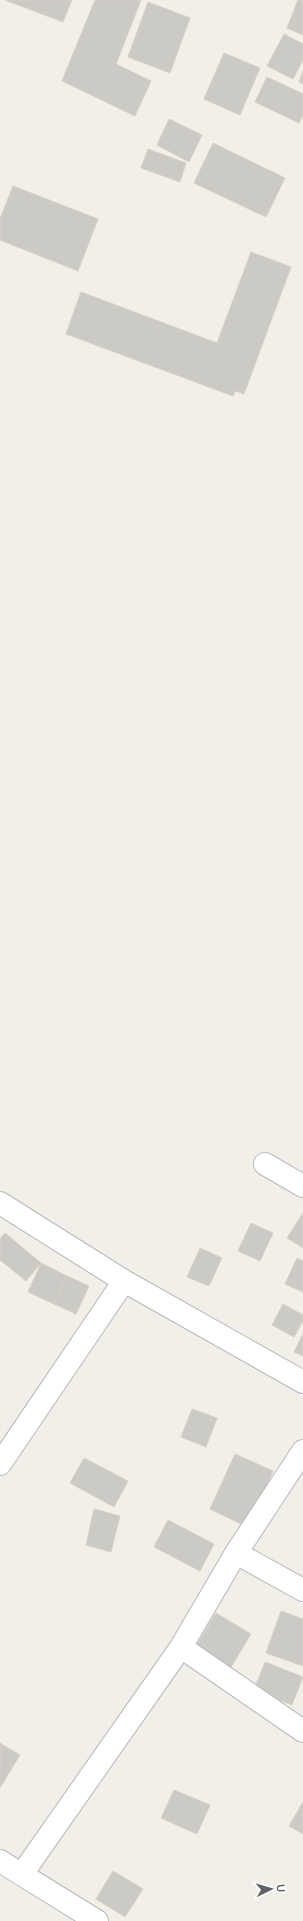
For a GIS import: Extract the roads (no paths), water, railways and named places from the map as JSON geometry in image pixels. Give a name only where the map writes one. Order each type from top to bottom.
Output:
[{"type":"street","points":[[265,1164],[303,1186]]},
{"type":"street","points":[[0,1203],[124,1281],[303,1382]]},
{"type":"street","points":[[0,1464],[124,1281]]},
{"type":"street","points":[[22,1874],[181,1647],[236,1553],[303,1451]]},
{"type":"street","points":[[236,1553],[303,1590]]},
{"type":"street","points":[[181,1647],[303,1731]]},
{"type":"street","points":[[0,1861],[97,1921]]}]
